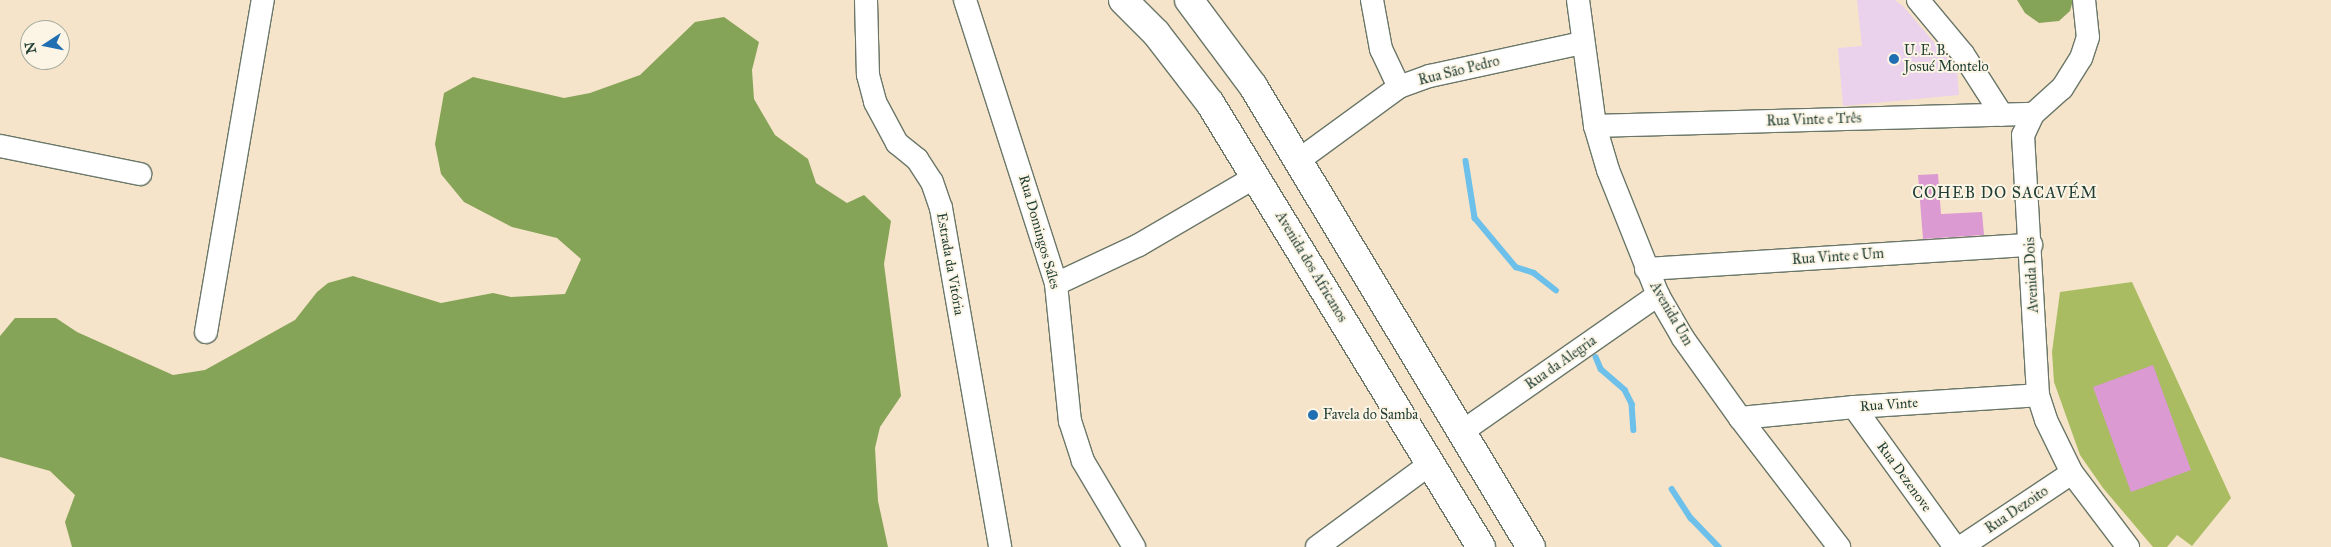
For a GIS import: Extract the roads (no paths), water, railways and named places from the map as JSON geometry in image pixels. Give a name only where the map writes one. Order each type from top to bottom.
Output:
[{"type":"main road","name":"Avenida dos Africanos","points":[[1123,0],[1183,66],[1257,176],[1481,547]]},
{"type":"main road","points":[[1191,1],[1253,86],[1532,547]]},
{"type":"street","points":[[206,332],[263,0]]},
{"type":"street","name":"Estrada da Vitória","points":[[866,0],[868,75],[875,102],[897,143],[917,159],[932,182],[940,208],[1000,547]]},
{"type":"street","name":"Rua Domingos Sáles","points":[[965,0],[1056,284],[1070,421],[1083,461],[1134,547]]},
{"type":"street","points":[[1372,0],[1381,49],[1399,88]]},
{"type":"street","name":"Avenida Um","points":[[1578,0],[1581,43],[1595,126],[1608,170],[1658,295],[1679,332],[1740,418],[1839,547]]},
{"type":"street","points":[[1918,0],[1963,54],[2002,115]]},
{"type":"street","name":"Avenida Dois","points":[[2084,0],[2088,37],[2081,58],[2062,88],[2033,114],[2024,129],[2023,142],[2031,245],[2038,395],[2046,420],[2072,473],[2128,547]]},
{"type":"street","name":"Rua São Pedro","points":[[1299,160],[1399,88],[1430,76],[1581,43]]},
{"type":"street","name":"Rua Vinte e Três","points":[[1595,126],[2033,114]]},
{"type":"street","points":[[0,146],[140,174]]},
{"type":"street","points":[[1056,284],[1139,245],[1257,176]]},
{"type":"street","name":"Rua Vinte e Um","points":[[1646,269],[2031,245]]},
{"type":"street","name":"Rua da Alegria","points":[[1463,431],[1658,295]]},
{"type":"street","name":"Rua Vinte","points":[[1740,418],[1854,407],[2038,395]]},
{"type":"street","name":"Rua Dezenove","points":[[1854,407],[1955,547]]},
{"type":"street","points":[[1317,547],[1430,464]]},
{"type":"street","name":"Rua Dezoito","points":[[1961,547],[2072,473]]},
{"type":"waterway","points":[[1466,161],[1475,218],[1516,267],[1534,273],[1556,290]]},
{"type":"waterway","points":[[1596,357],[1601,369],[1625,390],[1632,404],[1634,430]]},
{"type":"waterway","points":[[1672,489],[1691,518],[1719,547]]},
{"type":"place","name":"U. E. B. Josué Montelo","points":[[1894,59]]},
{"type":"place","name":"Favela do Samba","points":[[1313,415]]},
{"type":"district","name":"COHEB DO SACAVÉM","points":[[2005,193]]}]
